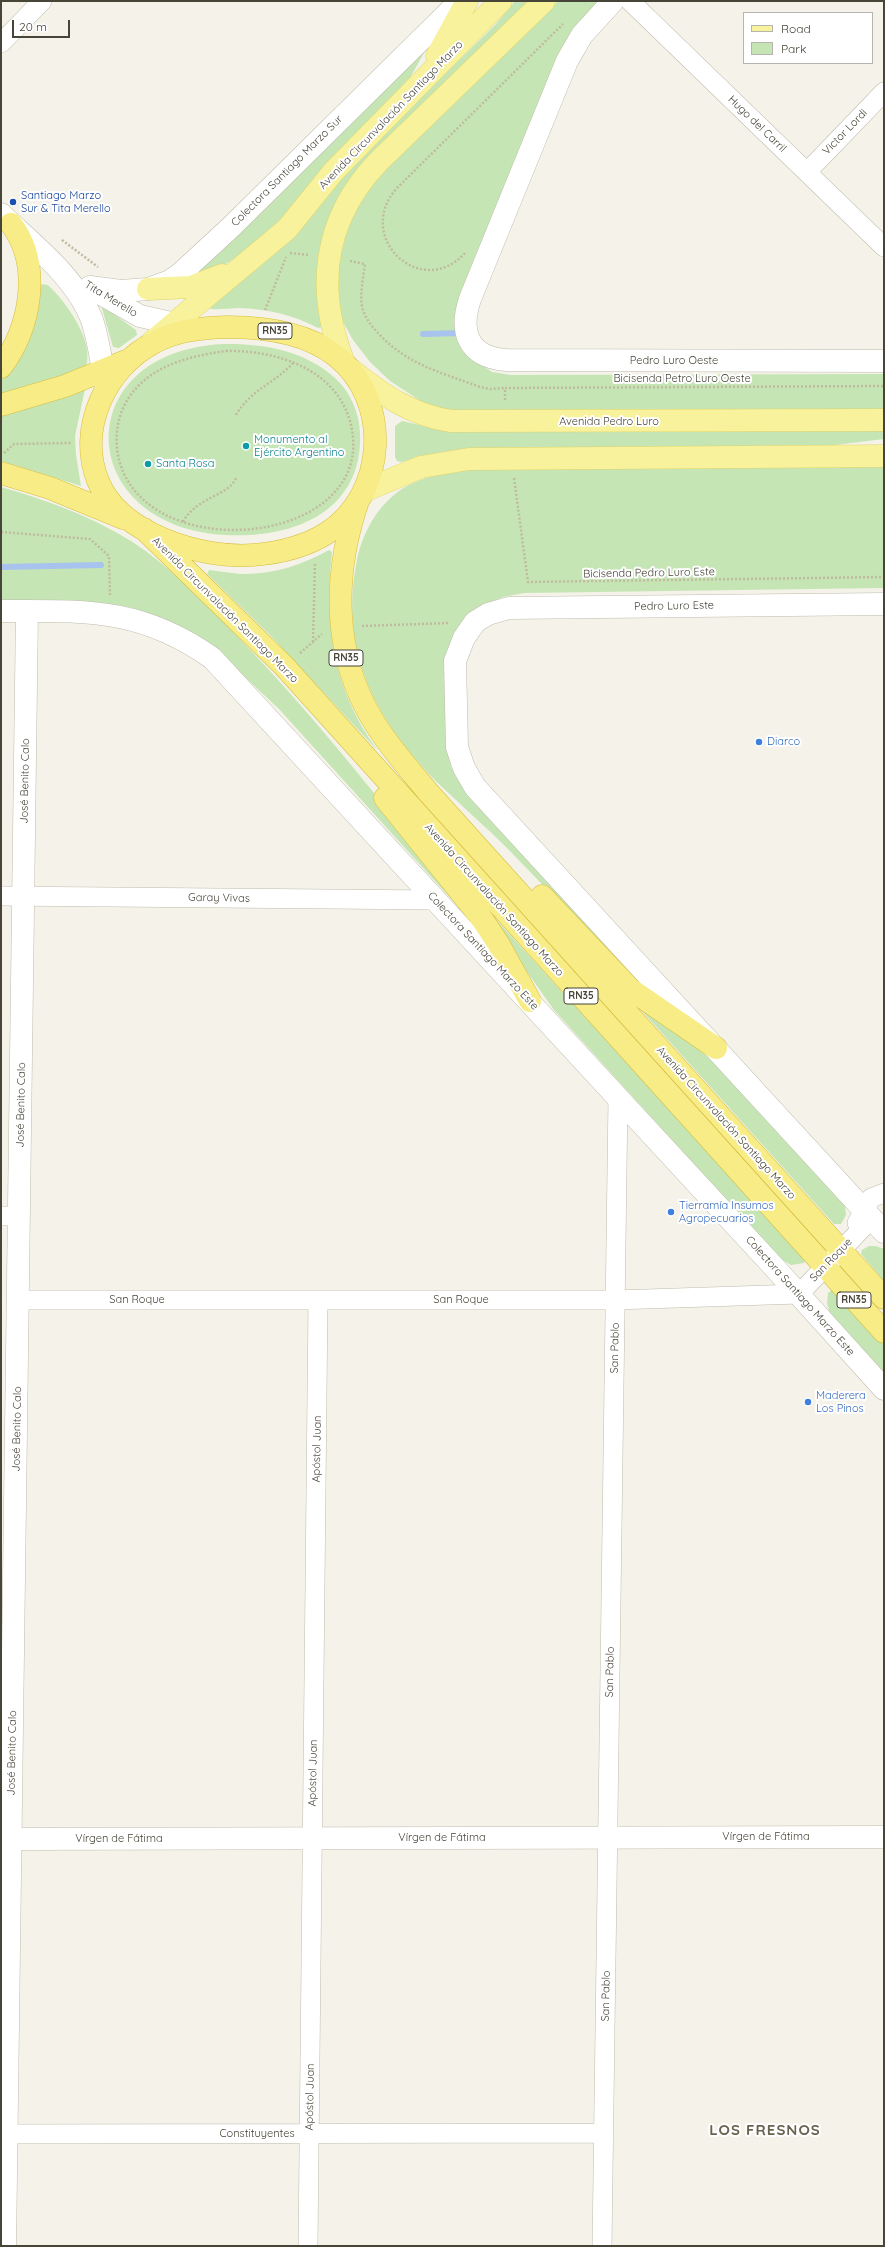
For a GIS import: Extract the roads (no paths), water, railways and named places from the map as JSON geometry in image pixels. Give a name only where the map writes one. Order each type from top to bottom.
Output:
[{"type":"highway","points":[[1,367],[17,342],[28,300],[26,257],[20,235],[12,217]]},
{"type":"highway","name":"RN35","points":[[1,406],[51,390],[104,379],[145,348],[171,335],[199,329],[243,327],[273,330],[313,342],[335,354],[347,366],[369,400],[375,426],[373,467],[361,496],[343,520],[327,533],[294,548],[267,554],[238,556],[210,554],[171,543],[139,526],[50,488],[1,473]]},
{"type":"highway","name":"RN35","points":[[104,379],[92,428],[91,442],[94,468],[105,494],[139,526]]},
{"type":"highway","name":"Avenida Circunvalación Santiago Marzo","points":[[361,496],[345,548],[341,580],[341,627],[347,660],[358,692],[373,722],[393,750],[428,792],[884,1298]]},
{"type":"highway","name":"Avenida Circunvalación Santiago Marzo","points":[[139,526],[262,644],[884,1332]]},
{"type":"highway","points":[[337,726],[393,809],[480,916],[498,943],[530,1001]]},
{"type":"highway","points":[[428,792],[508,860],[630,989],[716,1048]]},
{"type":"main road","points":[[424,78],[467,1]]},
{"type":"main road","name":"Avenida Circunvalación Santiago Marzo","points":[[145,348],[287,229],[334,171],[501,1]]},
{"type":"main road","name":"Avenida Circunvalación Santiago Marzo","points":[[347,366],[331,325],[327,284],[336,229],[346,203],[361,180],[379,161],[544,1]]},
{"type":"main road","points":[[148,289],[198,286],[247,264]]},
{"type":"main road","name":"Avenida Pedro Luro","points":[[347,366],[384,395],[405,408],[428,416],[451,421],[884,420]]},
{"type":"main road","points":[[361,496],[421,467],[469,459],[884,456]]},
{"type":"street","points":[[1,43],[42,1]]},
{"type":"street","name":"Colectora Santiago Marzo Sur","points":[[90,287],[121,291],[148,289],[170,281],[189,267],[460,1]]},
{"type":"street","name":"Pedro Luro Oeste","points":[[613,1],[582,35],[560,77],[470,299],[466,321],[466,333],[470,343],[476,351],[486,357],[506,360],[884,361]]},
{"type":"street","name":"Hugo del Carril","points":[[630,1],[884,247]]},
{"type":"street","name":"Victor Lordi","points":[[807,172],[884,92]]},
{"type":"street","name":"Tita Merello","points":[[12,217],[75,289],[88,310],[95,331],[104,379]]},
{"type":"street","name":"Tita Merello","points":[[51,262],[132,313],[148,319],[199,329]]},
{"type":"street","name":"Pedro Luro Este","points":[[716,1048],[492,807],[467,775],[459,755],[456,739],[455,673],[462,626],[488,614],[516,608],[884,604]]},
{"type":"street","name":"José Benito Calo","points":[[5,2246],[6,1839],[18,1300],[10,1216],[24,896],[28,611]]},
{"type":"street","name":"Colectora Santiago Marzo Este","points":[[1,612],[86,612],[130,618],[180,638],[212,658],[530,1001],[884,1389]]},
{"type":"street","name":"Garay Vivas","points":[[1,896],[436,900]]},
{"type":"street","points":[[716,1048],[874,1220]]},
{"type":"street","name":"San Pablo","points":[[602,2246],[618,1098]]},
{"type":"street","name":"San Roque","points":[[18,1300],[616,1300],[798,1294],[841,1250],[874,1220],[871,1198],[884,1193]]},
{"type":"street","name":"Apóstol Juan","points":[[308,2246],[318,1300]]},
{"type":"street","name":"Vírgen de Fátima","points":[[6,1839],[884,1837]]},
{"type":"street","name":"Constituyentes","points":[[5,2122],[310,2134],[604,2133]]},
{"type":"waterway","points":[[423,334],[463,333]]},
{"type":"waterway","points":[[1,567],[101,565]]},
{"type":"place","name":"Santiago Marzo Sur & Tita Merello","points":[[13,202]]},
{"type":"place","name":"Monumento al Ejército Argentino","points":[[246,446]]},
{"type":"place","name":"Santa Rosa","points":[[148,464]]},
{"type":"place","name":"Diarco","points":[[759,742]]},
{"type":"place","name":"Tierramía Insumos Agropecuarios","points":[[671,1212]]},
{"type":"place","name":"Maderera Los Pinos","points":[[808,1402]]},
{"type":"district","name":"LOS FRESNOS","points":[[765,2130]]}]
